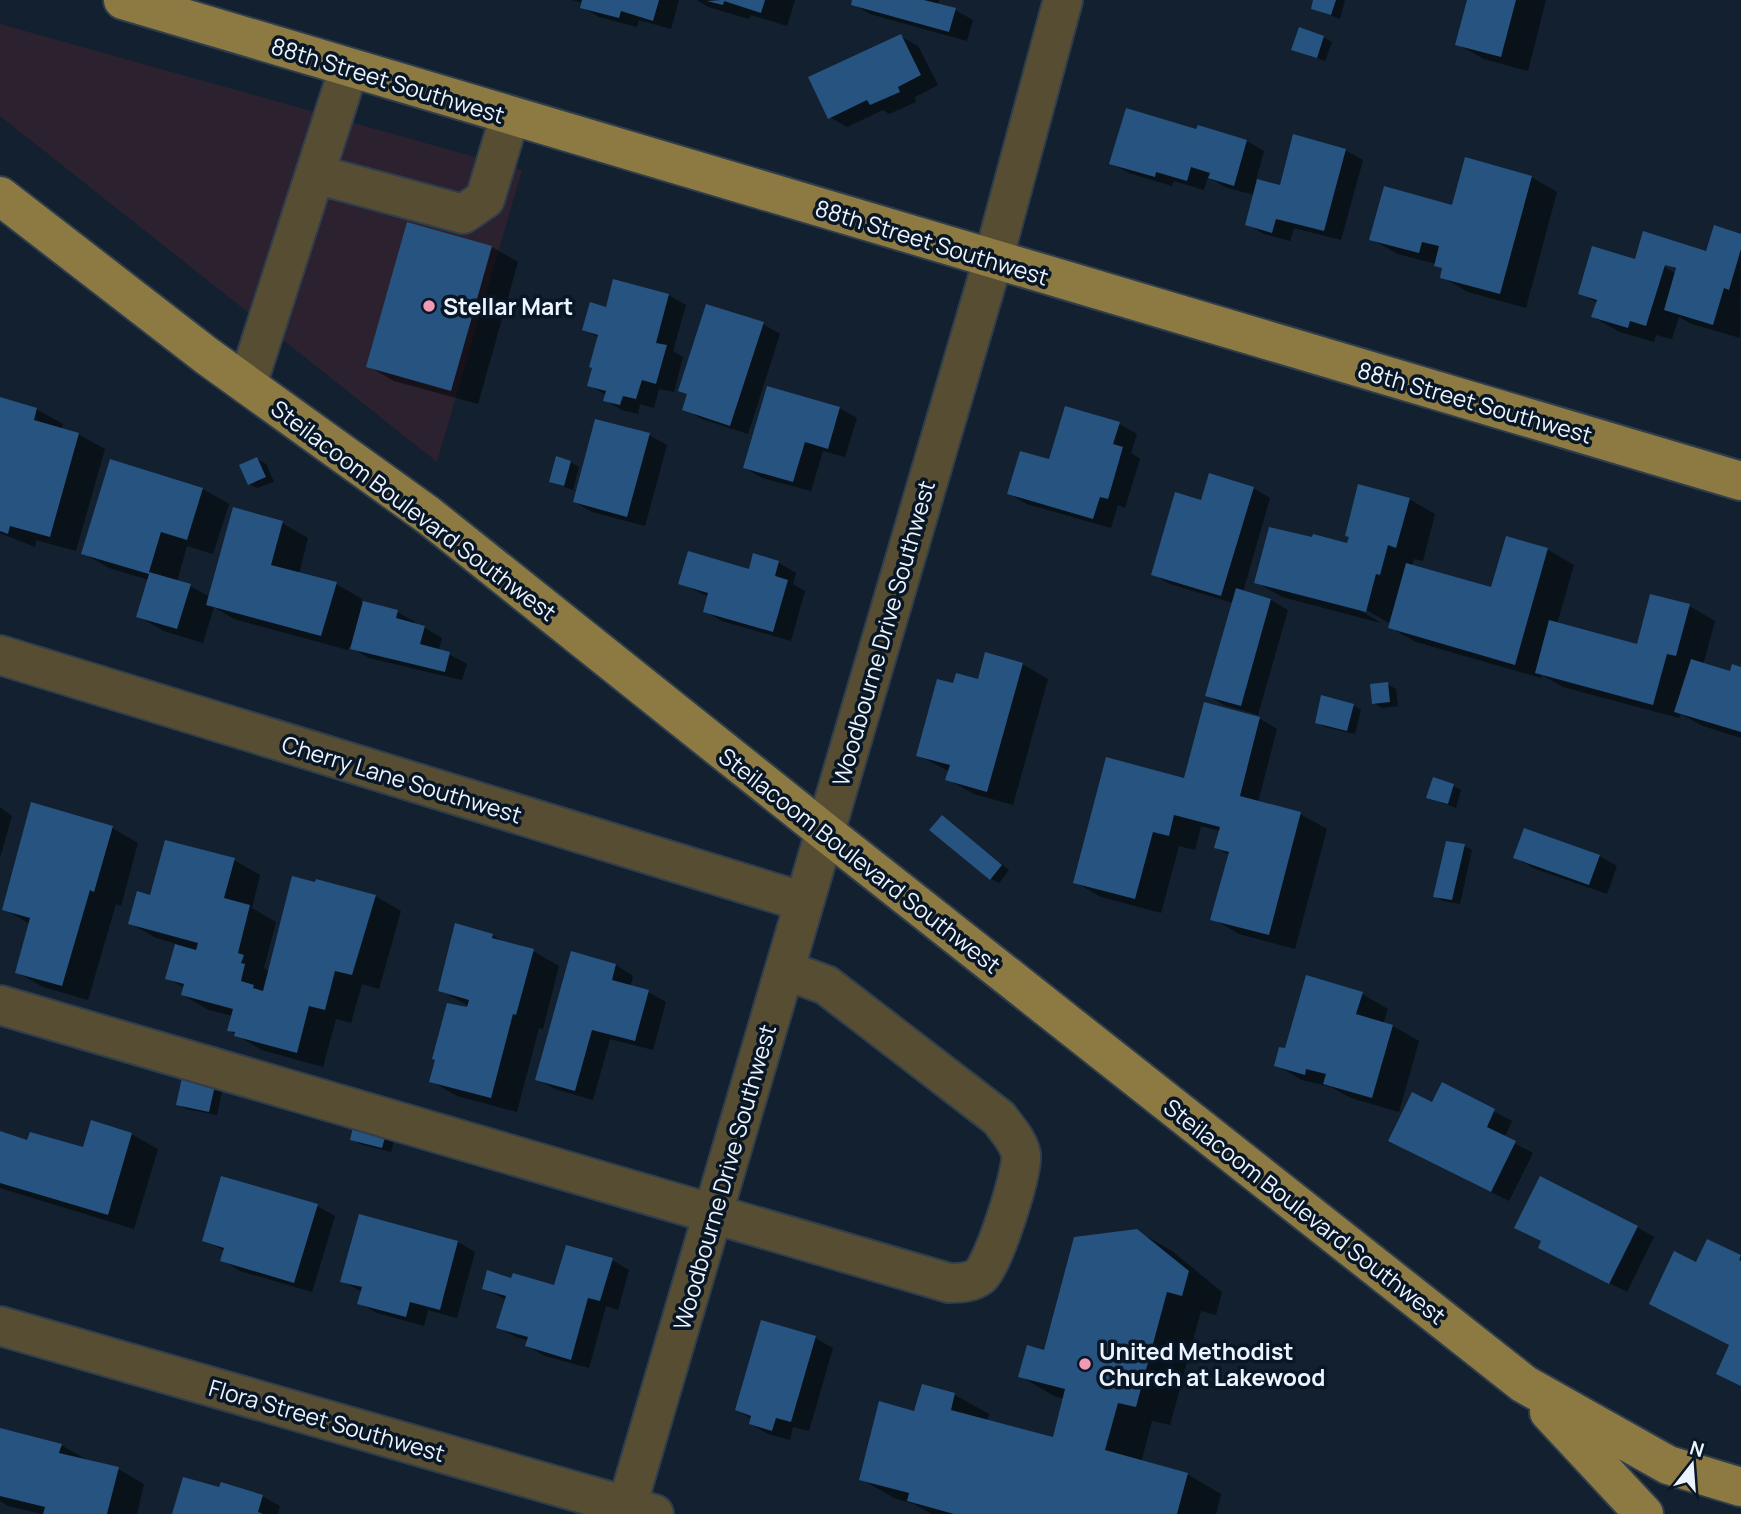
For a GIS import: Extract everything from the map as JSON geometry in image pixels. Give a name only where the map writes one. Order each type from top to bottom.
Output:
[{"type":"main road","name":"88th Street Southwest","points":[[123,0],[1741,481]]},
{"type":"main road","name":"Steilacoom Boulevard Southwest","points":[[0,195],[247,385],[428,515],[1524,1384],[1668,1465],[1741,1487]]},
{"type":"main road","points":[[1524,1384],[1644,1514]]},
{"type":"street","name":"Woodbourne Drive Southwest","points":[[640,1510],[713,1214],[993,260],[1063,0]]},
{"type":"street","points":[[247,385],[349,68]]},
{"type":"street","points":[[315,174],[463,214],[485,199],[510,116]]},
{"type":"street","name":"Cherry Lane Southwest","points":[[0,655],[804,902]]},
{"type":"street","points":[[0,1005],[949,1283],[964,1283],[981,1276],[992,1258],[1021,1169],[1021,1153],[1014,1139],[999,1118],[826,985],[785,970]]},
{"type":"street","name":"Flora Street Southwest","points":[[0,1326],[640,1510]]},
{"type":"shaded area","points":[[0,24],[522,170],[437,462],[0,116]]},
{"type":"building","points":[[582,0],[659,0],[653,21],[621,11],[619,18],[580,8]]},
{"type":"building","points":[[765,0],[761,13],[724,1],[723,5],[707,1]]},
{"type":"building","points":[[852,0],[924,0],[956,8],[949,32],[851,5]]},
{"type":"building","points":[[1313,0],[1336,0],[1331,15],[1311,9]]},
{"type":"building","points":[[1467,0],[1516,0],[1501,57],[1455,45]]},
{"type":"building","points":[[1299,27],[1324,36],[1317,58],[1291,50]]},
{"type":"building","points":[[901,34],[921,75],[898,87],[900,92],[870,105],[867,100],[828,119],[808,77]]},
{"type":"building","points":[[1126,108],[1196,129],[1198,125],[1247,140],[1234,186],[1208,178],[1210,173],[1191,167],[1187,181],[1156,172],[1155,177],[1109,164]]},
{"type":"building","points":[[1293,134],[1346,149],[1324,231],[1276,219],[1272,233],[1245,225],[1257,179],[1280,185]]},
{"type":"building","points":[[1465,157],[1532,176],[1500,294],[1440,278],[1442,268],[1434,266],[1439,246],[1422,242],[1419,253],[1369,240],[1384,186],[1452,205]]},
{"type":"building","name":"Stellar Mart","points":[[407,222],[492,246],[451,391],[366,367]]},
{"type":"building","points":[[1714,225],[1741,234],[1741,249],[1729,290],[1724,288],[1713,325],[1664,310],[1676,268],[1665,265],[1646,326],[1630,321],[1628,328],[1591,317],[1597,300],[1578,294],[1592,246],[1635,259],[1643,231],[1706,251]]},
{"type":"building","points":[[613,279],[669,294],[656,343],[667,345],[656,384],[642,380],[636,399],[623,396],[620,405],[603,401],[606,391],[587,386],[598,335],[582,330],[590,302],[606,307]]},
{"type":"building","points":[[706,304],[764,322],[730,426],[682,410],[687,394],[678,391]]},
{"type":"building","points":[[767,386],[840,407],[828,449],[805,442],[793,482],[743,468]]},
{"type":"building","points":[[0,397],[37,408],[34,420],[79,433],[50,537],[10,526],[8,534],[0,531]]},
{"type":"building","points":[[1065,406],[1120,422],[1113,444],[1123,447],[1108,499],[1100,497],[1093,519],[1007,494],[1020,451],[1049,459]]},
{"type":"building","points":[[595,419],[650,433],[627,517],[573,502]]},
{"type":"building","points":[[556,456],[571,461],[564,486],[549,482]]},
{"type":"building","points":[[257,457],[266,477],[248,485],[239,465]]},
{"type":"building","points":[[110,459],[203,488],[187,540],[161,532],[149,572],[191,584],[177,629],[136,617],[149,574],[81,554]]},
{"type":"building","points":[[1209,473],[1254,487],[1221,596],[1151,575],[1175,492],[1201,500]]},
{"type":"building","points":[[1358,484],[1410,498],[1396,548],[1388,545],[1380,575],[1376,574],[1366,612],[1254,583],[1269,527],[1347,543],[1349,537],[1345,536]]},
{"type":"building","points":[[233,507],[283,521],[271,565],[337,582],[321,636],[206,605]]},
{"type":"building","points":[[1506,536],[1548,548],[1515,665],[1388,628],[1406,563],[1491,587]]},
{"type":"building","points":[[688,551],[749,569],[753,553],[779,561],[775,576],[788,580],[773,632],[703,612],[708,593],[678,584]]},
{"type":"building","points":[[1236,588],[1271,599],[1241,706],[1205,696]]},
{"type":"building","points":[[1650,594],[1690,604],[1676,656],[1667,654],[1653,705],[1535,673],[1549,620],[1637,644]]},
{"type":"building","points":[[363,601],[398,610],[396,618],[425,626],[420,644],[450,652],[445,672],[350,649]]},
{"type":"building","points":[[985,652],[1023,663],[987,792],[945,780],[950,765],[916,756],[937,679],[953,683],[956,673],[978,679]]},
{"type":"building","points":[[1691,659],[1730,671],[1732,664],[1741,667],[1741,732],[1674,712]]},
{"type":"building","points":[[1388,682],[1390,702],[1372,704],[1370,684]]},
{"type":"building","points":[[1321,695],[1354,704],[1347,731],[1315,723]]},
{"type":"building","points":[[1204,702],[1260,717],[1240,796],[1301,812],[1269,935],[1210,920],[1229,852],[1214,848],[1220,827],[1174,815],[1169,836],[1153,832],[1135,899],[1073,883],[1106,757],[1184,778]]},
{"type":"building","points":[[1433,777],[1454,784],[1448,804],[1426,798]]},
{"type":"building","points":[[31,802],[113,826],[94,892],[90,890],[62,986],[15,973],[30,918],[2,910]]},
{"type":"building","points":[[942,815],[1002,865],[990,880],[929,830]]},
{"type":"building","points":[[1524,828],[1600,855],[1589,885],[1513,858]]},
{"type":"building","points":[[165,840],[235,858],[224,898],[250,905],[238,953],[244,955],[241,963],[245,964],[241,981],[263,991],[292,876],[315,882],[316,879],[376,895],[352,975],[335,971],[325,1010],[309,1006],[297,1053],[234,1036],[235,1032],[227,1031],[233,1009],[181,995],[184,984],[165,979],[175,944],[196,950],[198,943],[128,924],[137,891],[150,895]]},
{"type":"building","points":[[1446,841],[1465,844],[1452,900],[1433,897]]},
{"type":"building","points":[[455,923],[493,934],[492,938],[534,949],[516,1015],[513,1014],[491,1098],[429,1082],[435,1060],[432,1059],[447,1003],[467,1007],[469,1000],[438,991]]},
{"type":"building","points":[[571,951],[616,964],[612,980],[649,990],[635,1041],[592,1030],[575,1091],[535,1080]]},
{"type":"building","points":[[1306,975],[1363,992],[1356,1014],[1393,1025],[1372,1098],[1323,1084],[1326,1074],[1306,1069],[1305,1075],[1274,1066],[1279,1047],[1285,1048]]},
{"type":"building","points":[[183,1073],[216,1081],[209,1112],[176,1105]]},
{"type":"building","points":[[1442,1082],[1495,1109],[1487,1127],[1516,1141],[1491,1192],[1388,1141],[1412,1092],[1432,1102]]},
{"type":"building","points":[[355,1118],[388,1127],[382,1148],[350,1140]]},
{"type":"building","points":[[91,1120],[132,1133],[108,1215],[0,1183],[0,1131],[27,1140],[30,1132],[83,1147]]},
{"type":"building","points":[[221,1176],[318,1204],[294,1283],[220,1261],[224,1248],[202,1241]]},
{"type":"building","points":[[1540,1176],[1638,1226],[1609,1284],[1538,1248],[1541,1241],[1514,1228]]},
{"type":"building","points":[[359,1214],[458,1241],[440,1310],[410,1302],[406,1317],[357,1304],[362,1287],[340,1282]]},
{"type":"building","name":"United Methodist Church at Lakewood","points":[[1137,1229],[1189,1271],[1182,1296],[1167,1292],[1136,1407],[1118,1403],[1105,1450],[1188,1473],[1177,1514],[954,1514],[907,1501],[909,1493],[859,1480],[879,1401],[914,1411],[922,1384],[955,1393],[951,1410],[1053,1437],[1065,1389],[1018,1377],[1027,1345],[1044,1350],[1074,1237]]},
{"type":"building","points":[[1707,1239],[1741,1255],[1741,1386],[1716,1374],[1729,1345],[1649,1304],[1674,1251],[1696,1262]]},
{"type":"building","points":[[566,1245],[613,1258],[600,1301],[588,1298],[571,1360],[525,1346],[528,1337],[496,1328],[506,1296],[482,1289],[487,1270],[511,1278],[513,1273],[554,1285]]},
{"type":"building","points":[[761,1320],[816,1336],[791,1422],[776,1418],[772,1431],[749,1424],[751,1416],[735,1410]]},
{"type":"building","points":[[0,1428],[62,1444],[59,1453],[119,1467],[107,1514],[43,1514],[45,1507],[0,1496]]},
{"type":"building","points":[[183,1477],[219,1487],[221,1482],[263,1495],[258,1512],[263,1514],[172,1514]]},
{"type":"place","name":"Stellar Mart","points":[[429,306]]},
{"type":"place","name":"United Methodist Church at Lakewood","points":[[1085,1364]]}]
